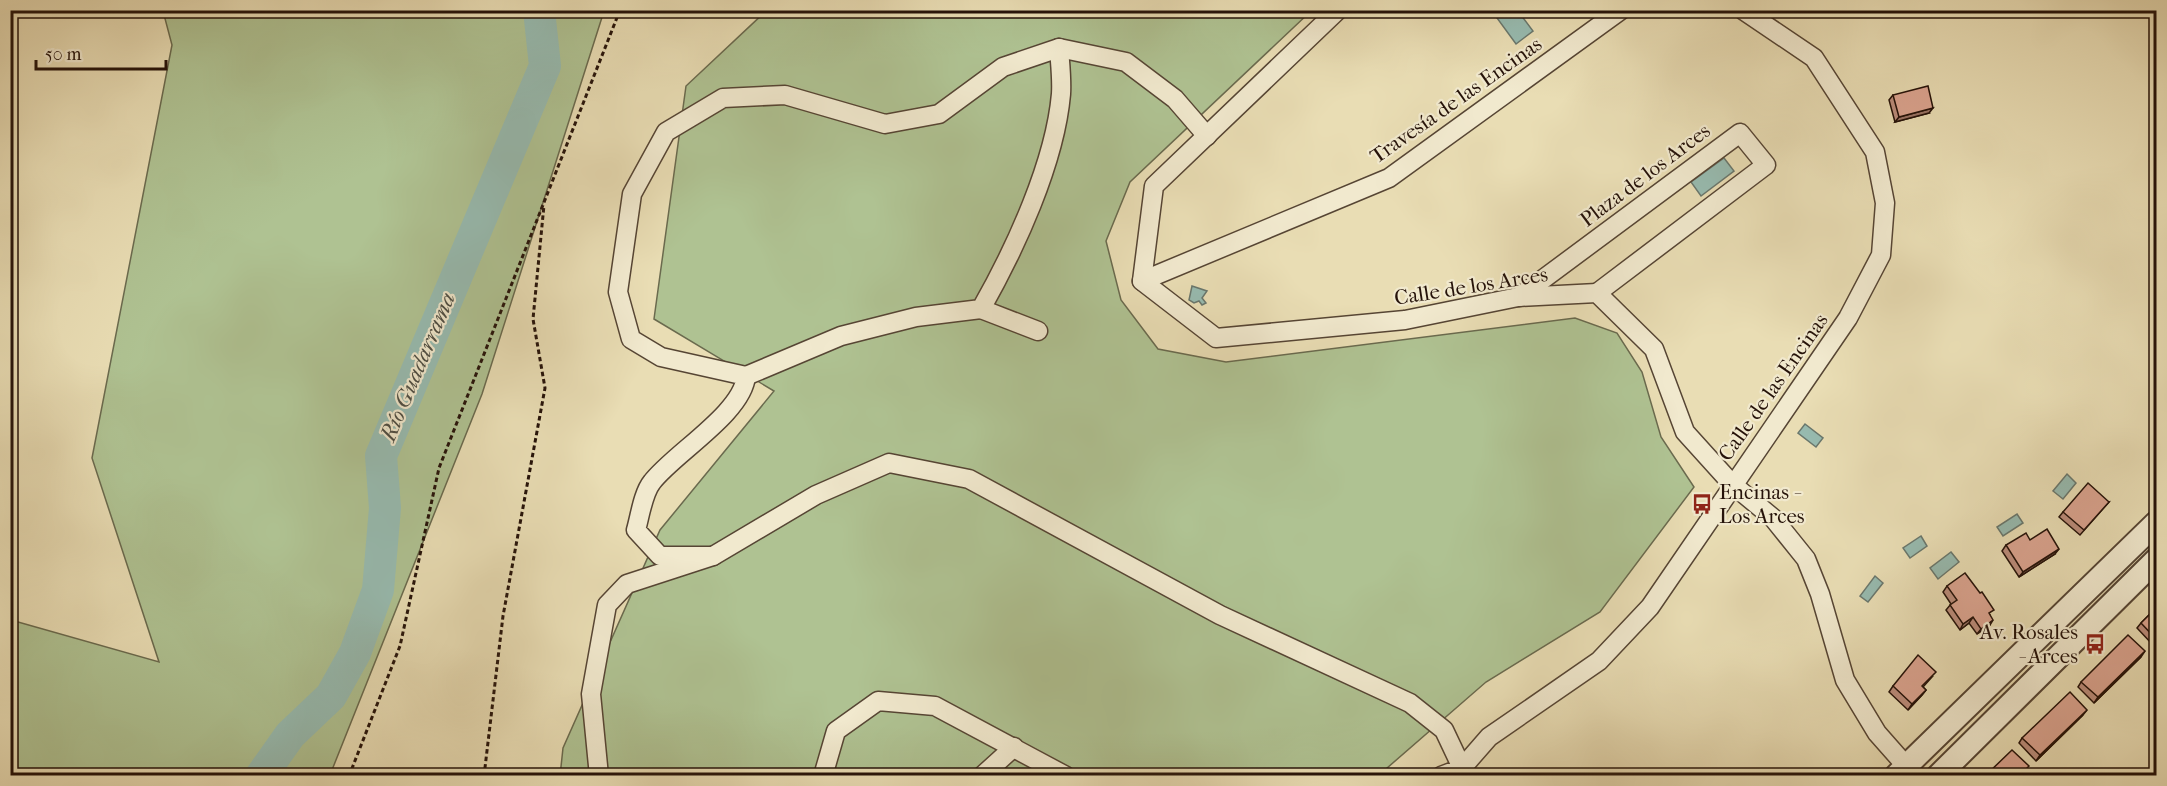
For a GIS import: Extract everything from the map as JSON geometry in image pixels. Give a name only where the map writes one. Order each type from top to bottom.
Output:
[{"type":"street","points":[[1142,281],[1154,186],[1338,10]]},
{"type":"street","name":"Travesía de las Encinas","points":[[1142,281],[1389,178],[1621,10]]},
{"type":"street","name":"Calle de las Encinas","points":[[1461,772],[1489,737],[1599,661],[1650,607],[1732,484],[1848,318],[1881,255],[1885,203],[1875,152],[1814,58],[1743,10]]},
{"type":"street","points":[[1038,331],[981,309],[916,317],[841,336],[746,376],[660,357],[631,339],[618,292],[632,194],[666,132],[723,98],[785,95],[885,124],[939,114],[1003,67],[1059,48],[1126,62],[1174,99],[1207,136]]},
{"type":"street","points":[[981,309],[1005,266],[1044,170],[1061,94],[1059,48]]},
{"type":"street","name":"Plaza de los Arces","points":[[1518,297],[1740,133],[1766,165],[1597,292]]},
{"type":"street","name":"Calle de los Arces","points":[[1142,281],[1216,338],[1405,320],[1518,297],[1597,292]]},
{"type":"street","points":[[1597,292],[1654,349],[1685,432],[1732,484],[1773,518],[1806,559],[1820,594],[1845,680],[1901,771],[2157,523]]},
{"type":"street","points":[[713,556],[660,556],[636,530],[651,483],[705,435],[745,387],[746,376]]},
{"type":"street","points":[[599,776],[591,694],[607,605],[627,584],[713,556],[816,495],[889,464],[969,479],[1220,615],[1410,703],[1444,730],[1461,772],[1442,776]]},
{"type":"street","points":[[1938,776],[2157,560]]},
{"type":"street","points":[[823,776],[836,731],[878,701],[935,706],[1066,776]]},
{"type":"street","points":[[982,776],[1014,747]]},
{"type":"path","points":[[349,776],[400,646],[439,468],[620,10]]},
{"type":"path","points":[[484,776],[503,616],[545,388],[533,319],[544,201]]},
{"type":"green space","points":[[163,11],[604,11],[482,394],[330,775],[11,775],[11,620],[159,662],[92,458],[172,45]]},
{"type":"green space","points":[[766,11],[1311,11],[1130,182],[1106,241],[1121,300],[1158,349],[1226,362],[1575,318],[1617,333],[1642,372],[1661,437],[1694,487],[1600,612],[1486,682],[1379,775],[560,776],[563,748],[660,530],[774,391],[654,319],[686,86]]},
{"type":"water","points":[[1508,11],[1518,11],[1533,31],[1516,44],[1497,18]]},
{"type":"water","points":[[1724,158],[1734,171],[1701,196],[1691,182]]},
{"type":"water","points":[[1192,286],[1207,291],[1202,298],[1206,303],[1202,305],[1199,301],[1194,303],[1189,300]]},
{"type":"water","points":[[1805,424],[1823,438],[1816,447],[1798,433]]},
{"type":"water","points":[[2067,474],[2076,483],[2063,499],[2053,491]]},
{"type":"water","points":[[2017,514],[2023,523],[2003,536],[1997,527]]},
{"type":"water","points":[[1921,536],[1927,546],[1910,558],[1903,548]]},
{"type":"water","points":[[1951,552],[1959,562],[1938,579],[1930,568]]},
{"type":"water","points":[[1875,576],[1883,583],[1868,602],[1860,596]]},
{"type":"building","points":[[1928,86],[1933,108],[1899,117],[1893,95]]},
{"type":"building","points":[[2088,483],[2109,502],[2084,530],[2063,512]]},
{"type":"building","points":[[2047,529],[2059,549],[2023,572],[2006,545],[2026,533],[2030,540]]},
{"type":"building","points":[[1965,573],[1994,610],[1989,613],[1993,620],[1981,629],[1973,617],[1963,624],[1950,605],[1957,600],[1947,586]]},
{"type":"building","points":[[2157,607],[2157,640],[2141,623]]},
{"type":"building","points":[[2128,635],[2145,651],[2098,697],[2081,682]]},
{"type":"building","points":[[1918,655],[1936,672],[1922,686],[1926,690],[1912,704],[1893,686]]},
{"type":"building","points":[[2070,692],[2087,710],[2040,755],[2022,738]]},
{"type":"building","points":[[2012,750],[2029,766],[2019,776],[1985,776]]},
{"type":"waterway","name":"Río Guadarrama","points":[[261,776],[290,735],[331,696],[355,653],[378,590],[385,508],[381,456],[545,66],[539,10]]},
{"type":"place","name":"Encinas - Los Arces","points":[[1702,504]]},
{"type":"place","name":"Av. Rosales - Arces","points":[[2095,644]]}]
